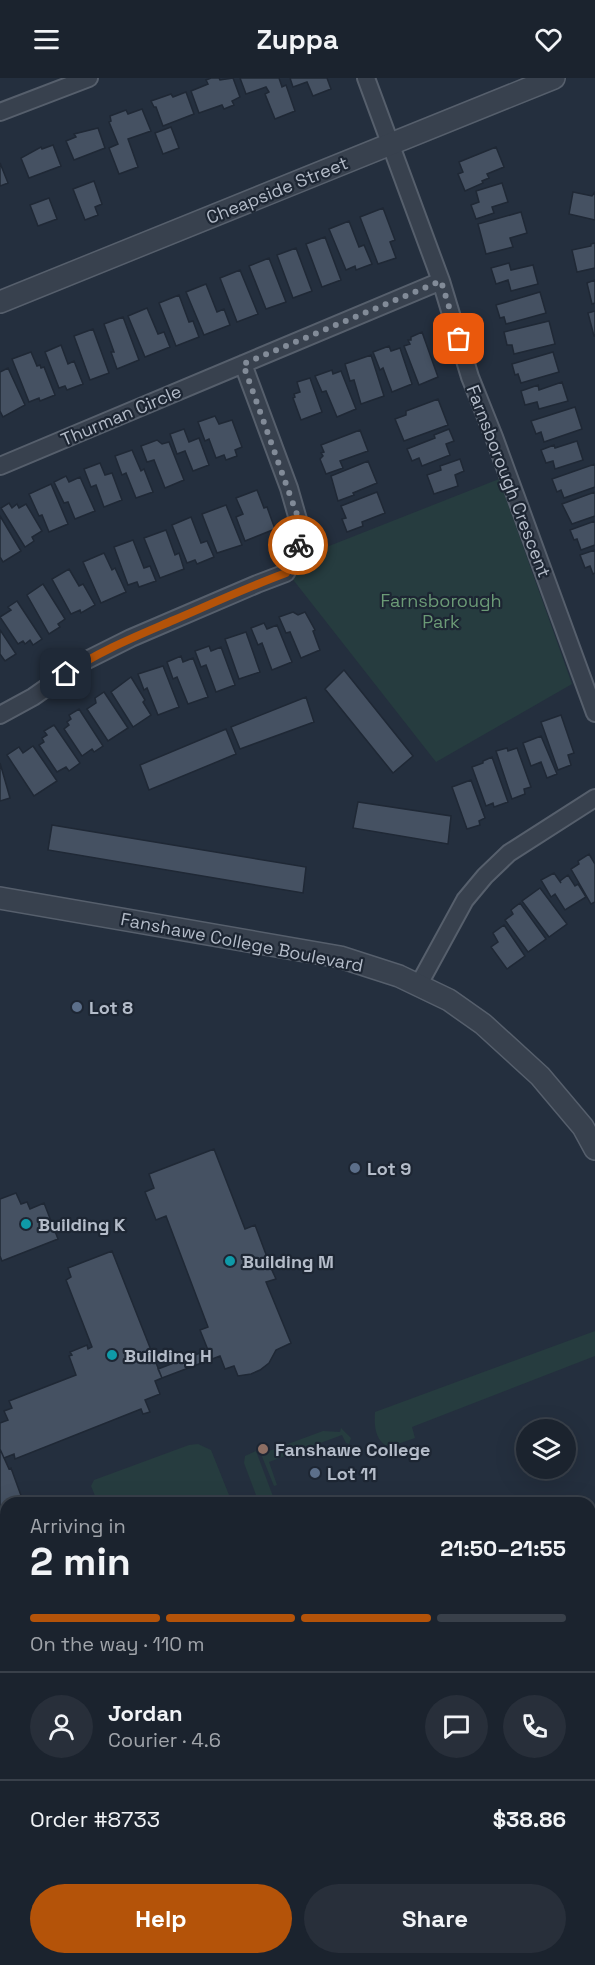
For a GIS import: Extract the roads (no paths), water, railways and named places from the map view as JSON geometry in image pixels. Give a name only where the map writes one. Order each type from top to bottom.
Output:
[{"type":"street","points":[[0,112],[89,78]]},
{"type":"street","name":"Farnsborough Crescent","points":[[366,78],[441,281],[470,377],[595,713]]},
{"type":"street","name":"Cheapside Street","points":[[0,302],[554,78]]},
{"type":"street","name":"Thurman Circle","points":[[0,466],[441,281]]},
{"type":"street","points":[[0,715],[33,697],[83,662],[121,643],[286,573],[297,551],[300,523],[243,364]]},
{"type":"street","points":[[418,986],[465,900],[485,876],[509,853],[595,798]]},
{"type":"street","name":"Fanshawe College Boulevard","points":[[0,898],[340,957],[399,976],[449,1000],[483,1024],[532,1069],[584,1128],[595,1149]]},
{"type":"place","name":"Lot 8","points":[[77,1007]]},
{"type":"place","name":"Lot 9","points":[[355,1168]]},
{"type":"place","name":"Building K","points":[[26,1224]]},
{"type":"place","name":"Building M","points":[[230,1261]]},
{"type":"place","name":"Building H","points":[[112,1355]]},
{"type":"place","name":"Fanshawe College","points":[[263,1449]]},
{"type":"place","name":"Lot 11","points":[[315,1473]]},
{"type":"park label","name":"Farnsborough Park","points":[[441,610]]}]
